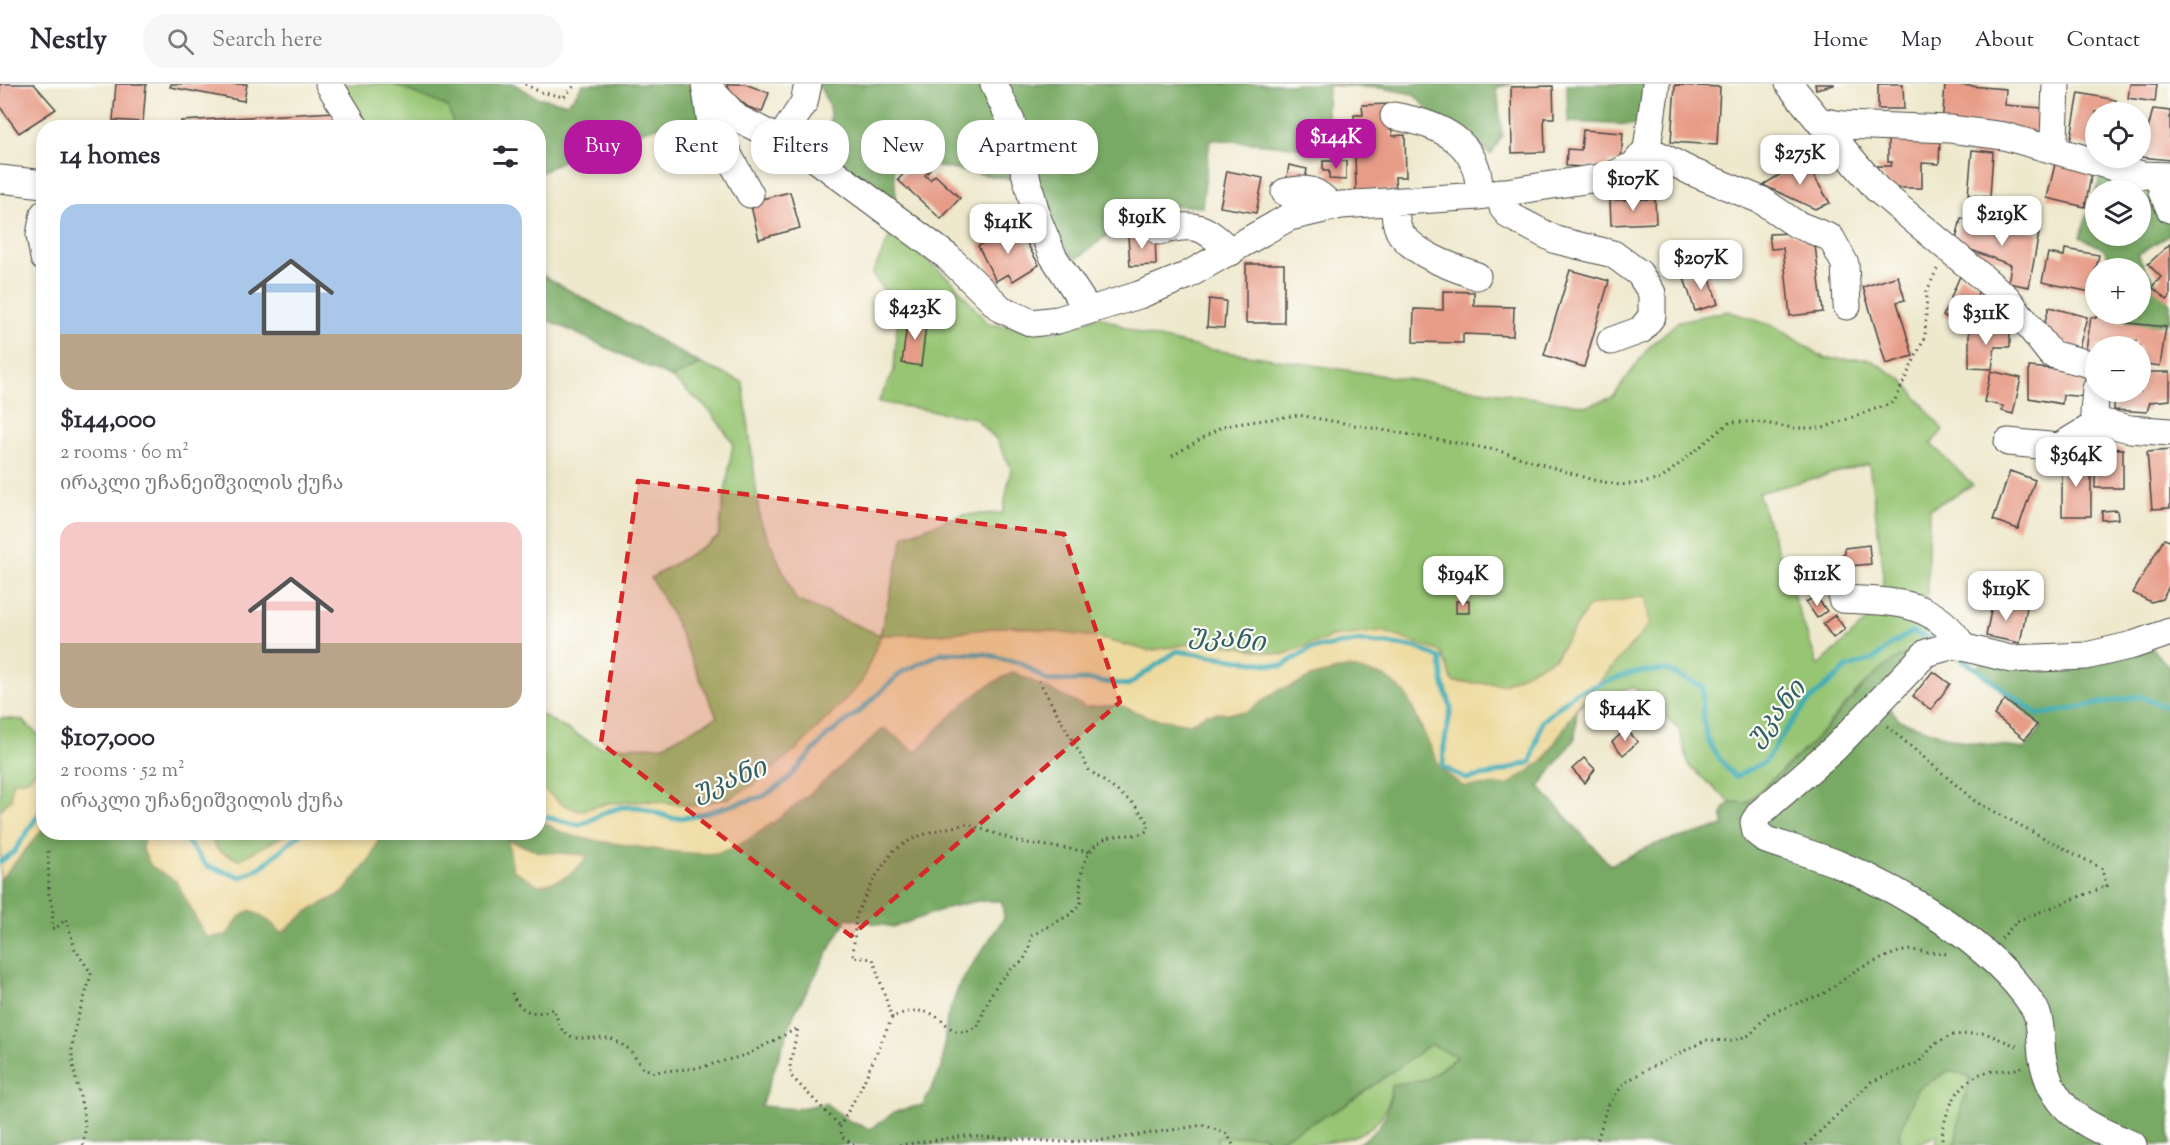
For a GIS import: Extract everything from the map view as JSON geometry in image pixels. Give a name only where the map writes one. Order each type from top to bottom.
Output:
[{"type":"street","points":[[329,84],[351,120]]},
{"type":"street","points":[[705,84],[737,118],[751,126]]},
{"type":"street","points":[[705,84],[711,124],[750,194]]},
{"type":"street","points":[[793,120],[804,103],[808,84]]},
{"type":"street","points":[[994,84],[1011,121],[1038,220],[1053,256],[1088,310]]},
{"type":"street","points":[[836,174],[948,257],[1001,309],[1032,323],[1058,320],[1148,292],[1186,276],[1289,217],[1332,207],[1490,194],[1611,176],[1634,165],[1647,149],[1656,84]]},
{"type":"street","points":[[1789,84],[1877,189],[2007,298],[2051,354],[2085,363]]},
{"type":"street","points":[[2050,148],[2054,138],[2056,84]]},
{"type":"street","points":[[1394,116],[1422,121],[1458,139],[1469,152],[1490,194],[1510,216],[1556,240],[1613,254],[1639,273],[1652,293],[1652,316],[1641,330],[1611,341]]},
{"type":"street","points":[[1819,121],[1843,125],[1950,129],[2004,135],[2142,175],[2166,177],[2162,192],[2170,209]]},
{"type":"street","points":[[1647,149],[1692,172],[1761,200],[1796,224],[1831,238],[1845,264],[1847,306]]},
{"type":"street","points":[[0,178],[36,182]]},
{"type":"street","points":[[1285,192],[1304,189],[1318,192],[1332,207]]},
{"type":"street","points":[[1394,201],[1396,224],[1402,235],[1445,265],[1477,276]]},
{"type":"street","points":[[1159,231],[1177,227],[1196,227],[1210,231],[1231,252]]},
{"type":"street","points":[[2095,402],[2094,412],[2100,422]]},
{"type":"street","points":[[2008,442],[2059,447],[2100,422],[2130,429],[2170,432]]},
{"type":"street","points":[[1842,599],[1902,603],[1934,614],[1951,629],[1951,646]]},
{"type":"street","points":[[2133,1145],[2085,1125],[2053,1092],[2043,1057],[2034,1008],[2015,983],[1987,956],[1930,911],[1840,865],[1766,840],[1756,832],[1754,822],[1760,813],[1829,754],[1926,653],[1951,646],[2011,659],[2086,656],[2133,645],[2170,632]]},
{"type":"path","points":[[525,84],[540,92],[564,97],[576,84]]},
{"type":"path","points":[[1172,456],[1223,426],[1298,415],[1496,450],[1611,483],[1642,483],[1661,479],[1730,422],[1757,422],[1794,428],[1823,428],[1894,402],[1925,337],[1927,291],[1945,248]]},
{"type":"path","points":[[840,1126],[861,1088],[892,1018],[901,1012],[926,1012],[934,1015],[950,1030],[967,1032],[977,1028],[993,991],[1002,978],[1018,968],[1029,953],[1031,936],[1071,914],[1081,903],[1080,874],[1083,862],[1091,852],[1114,836],[1142,834],[1148,830],[1148,822],[1118,790],[1089,770],[1039,681]]},
{"type":"path","points":[[1869,711],[1976,802],[2101,868],[2107,886],[2018,921],[1987,956]]},
{"type":"path","points":[[892,1018],[879,985],[873,959],[853,957],[855,915],[876,876],[894,850],[933,831],[967,824],[1020,842],[1091,852]]},
{"type":"path","points":[[48,850],[49,894],[53,909],[52,928],[55,929],[66,919],[75,949],[91,973],[76,1023],[72,1048],[72,1071],[80,1093],[83,1145]]},
{"type":"path","points":[[1596,1145],[1607,1107],[1624,1083],[1646,1070],[1706,1040],[1731,1041],[1750,1035],[1768,1014],[1823,994],[1858,969],[1895,953],[1910,950],[1953,954]]},
{"type":"path","points":[[512,993],[516,1005],[526,1011],[540,1015],[553,1009],[563,1032],[574,1038],[611,1038],[629,1049],[642,1067],[653,1072],[698,1068],[746,1054],[798,1028],[790,1064],[791,1076],[840,1126],[842,1137],[854,1145]]},
{"type":"path","points":[[1806,1145],[1871,1082],[1918,1063],[1935,1044],[1952,1035],[1985,1033],[2043,1057]]},
{"type":"path","points":[[1942,1145],[1941,1131],[1945,1116],[1958,1093],[1976,1076],[2018,1069],[2043,1057]]},
{"type":"path","points":[[898,1145],[966,1136],[1062,1142],[1095,1140],[1204,1125],[1227,1134],[1233,1145]]},
{"type":"highlighted area","points":[[638,481],[1064,534],[1120,702],[851,936],[601,743]]},
{"type":"green space","points":[[336,84],[393,84],[449,107],[452,120],[350,120]]},
{"type":"green space","points":[[393,84],[514,84],[536,97],[566,103],[573,98],[583,84],[689,84],[712,116],[690,120],[654,120],[654,128],[642,132],[642,120],[564,120],[564,160],[546,170],[546,120],[452,120],[448,107]]},
{"type":"green space","points":[[818,84],[985,84],[1001,120],[957,120],[957,170],[945,168],[945,120],[861,120],[861,174],[894,174],[897,208],[849,171],[849,120],[829,120],[827,102]]},
{"type":"green space","points":[[1000,84],[1512,84],[1497,87],[1502,136],[1491,155],[1458,127],[1435,116],[1413,94],[1382,88],[1328,85],[1326,150],[1210,139],[1202,207],[1149,204],[1076,259],[1059,247],[1033,174],[1098,174],[1098,120],[1013,120]]},
{"type":"green space","points":[[1567,84],[1648,84],[1644,121],[1634,125],[1568,122]]},
{"type":"green space","points":[[2103,170],[2137,180],[2100,180]]},
{"type":"green space","points":[[981,174],[1015,174],[1016,180]]},
{"type":"green space","points":[[2151,189],[2170,219],[2170,234],[2137,255],[2139,258],[2108,258],[2104,249],[2098,246],[2151,246]]},
{"type":"green space","points":[[2085,222],[2085,240],[2080,237]]},
{"type":"green space","points":[[892,231],[953,282],[988,324],[1052,332],[1099,316],[1141,334],[1207,349],[1587,406],[1613,397],[1649,347],[1679,321],[1728,311],[1776,327],[1826,359],[1869,359],[1903,380],[1943,430],[1931,444],[1973,485],[1929,509],[1926,645],[1864,684],[1812,743],[1746,803],[1730,802],[1689,766],[1679,729],[1633,687],[1599,696],[1577,707],[1611,668],[1589,606],[1555,658],[1504,684],[1453,682],[1441,652],[1332,637],[1282,655],[1206,641],[1149,651],[1094,637],[881,635],[861,683],[798,748],[755,784],[729,798],[694,806],[651,801],[609,803],[579,811],[562,804],[546,791],[546,717],[599,747],[662,746],[717,717],[672,615],[651,578],[718,537],[733,443],[711,412],[672,378],[701,364],[743,382],[760,520],[796,600],[880,635],[904,536],[961,515],[1003,513],[1011,468],[997,440],[975,418],[878,402],[894,371],[898,309],[872,275]],"holes":[[[1869,464],[1883,567],[1882,607],[1818,666],[1758,493]]]},
{"type":"green space","points":[[2151,276],[2170,304],[2170,322],[2146,326],[2139,324],[2151,324]]},
{"type":"green space","points":[[546,277],[701,364],[672,378],[546,319]]},
{"type":"green space","points":[[1926,645],[1886,702],[1899,720],[1959,741],[2025,749],[2042,727],[1976,668],[1989,656],[2151,646],[2170,669],[2170,1145],[1955,1145],[1961,1109],[1971,1077],[1948,1071],[1917,1089],[1899,1134],[1902,1145],[1356,1145],[1372,1134],[1383,1121],[1391,1096],[1391,1085],[1427,1079],[1457,1057],[1431,1044],[1344,1106],[1269,1145],[1263,1135],[1217,1138],[1218,1145],[0,1145],[0,880],[36,837],[36,840],[144,840],[142,848],[151,866],[176,880],[187,899],[227,935],[240,916],[251,910],[282,933],[308,911],[343,893],[371,858],[378,840],[509,840],[546,840],[546,823],[577,837],[655,849],[716,853],[734,847],[755,835],[803,800],[884,728],[917,752],[950,716],[973,696],[1014,672],[1085,707],[1119,705],[1152,718],[1190,724],[1206,714],[1247,712],[1278,690],[1298,684],[1310,677],[1349,667],[1386,677],[1406,694],[1421,729],[1544,761],[1577,707],[1575,738],[1539,787],[1610,865],[1653,845],[1723,826],[1723,811],[1730,802],[1747,803],[1812,743],[1863,686],[1892,662]],"holes":[[[509,840],[539,852],[513,870]],[[978,901],[1002,901],[1004,918],[960,983],[947,1018],[942,1068],[923,1105],[896,1111],[870,1129],[851,1122],[825,1103],[796,1109],[761,1106],[794,1014],[847,918],[894,927],[950,907]]]},
{"type":"green space","points":[[0,718],[22,720],[36,733],[36,772],[0,810]]},
{"type":"green space","points":[[211,840],[276,840],[240,860],[219,851]]},
{"type":"green space","points":[[1430,1044],[1457,1056],[1427,1079],[1391,1085],[1388,1105],[1379,1120],[1366,1130],[1350,1138],[1331,1142],[1269,1145],[1344,1106]]},
{"type":"green space","points":[[1948,1071],[1971,1077],[1961,1109],[1955,1145],[1936,1145],[1937,1135],[1915,1145],[1902,1145],[1899,1134],[1917,1089]]},
{"type":"green space","points":[[1235,1135],[1263,1135],[1267,1145],[1218,1145],[1217,1138]]},
{"type":"sand","points":[[1645,596],[1650,624],[1577,707],[1544,760],[1508,785],[1463,786],[1441,769],[1406,694],[1386,677],[1349,667],[1310,677],[1298,684],[1278,690],[1247,712],[1206,714],[1190,724],[1152,718],[1119,705],[1085,707],[1014,672],[985,687],[950,717],[916,752],[884,728],[778,819],[734,847],[716,853],[668,851],[588,839],[567,834],[546,823],[546,791],[562,804],[579,811],[609,803],[651,801],[694,806],[729,798],[755,784],[798,748],[861,683],[881,635],[941,634],[1012,626],[1094,637],[1149,651],[1206,641],[1282,655],[1332,637],[1382,631],[1441,652],[1453,682],[1504,684],[1555,658],[1589,606]]},
{"type":"sand","points":[[36,772],[36,837],[0,880],[0,810],[11,799],[12,782],[28,779]]},
{"type":"sand","points":[[144,840],[211,840],[219,851],[239,860],[275,840],[378,840],[371,858],[343,893],[308,911],[282,933],[251,910],[240,916],[227,935],[206,937],[176,881],[151,866],[142,848]]},
{"type":"sand","points":[[508,840],[539,852],[588,855],[578,868],[567,876],[539,885],[513,870]]},
{"type":"building","points":[[0,84],[34,84],[56,109],[19,133],[0,107]]},
{"type":"building","points":[[116,84],[146,84],[143,120],[113,120]]},
{"type":"building","points":[[171,84],[247,84],[244,101],[170,87]]},
{"type":"building","points":[[727,84],[745,84],[769,93],[762,112],[748,107],[731,93]]},
{"type":"building","points":[[1815,84],[1834,84],[1834,85],[1816,89]]},
{"type":"building","points":[[1878,84],[1903,84],[1904,109],[1878,109]]},
{"type":"building","points":[[1945,84],[2006,89],[2005,105],[2042,108],[2041,134],[1942,127]]},
{"type":"building","points":[[2130,84],[2157,84],[2155,102],[2128,98]]},
{"type":"building","points":[[1675,85],[1720,87],[1717,145],[1671,142]]},
{"type":"building","points":[[1553,86],[1554,118],[1544,118],[1545,152],[1512,153],[1511,87]]},
{"type":"building","points":[[2079,93],[2116,100],[2116,102],[2085,102],[2085,145],[2070,142]]},
{"type":"building","points":[[1392,104],[1392,136],[1405,135],[1406,177],[1395,177],[1396,191],[1356,191],[1354,115],[1363,115],[1362,105]]},
{"type":"building","points":[[2153,109],[2170,111],[2170,160],[2151,158]]},
{"type":"building","points":[[334,112],[334,120],[198,120]]},
{"type":"building","points":[[1583,130],[1623,133],[1621,162],[1608,162],[1607,168],[1566,166],[1567,149],[1581,150]]},
{"type":"building","points":[[1888,139],[1940,141],[1939,164],[1922,163],[1922,188],[1890,188],[1876,166],[1891,166],[1892,162],[1888,162]]},
{"type":"building","points":[[1972,150],[1993,152],[1990,197],[1968,195]]},
{"type":"building","points":[[1804,160],[1830,203],[1815,209],[1763,185]]},
{"type":"building","points":[[1323,161],[1346,161],[1346,180],[1329,179],[1329,171],[1323,171]]},
{"type":"building","points":[[2055,164],[2092,172],[2090,180],[2085,180],[2085,207],[2047,198]]},
{"type":"building","points":[[1289,165],[1307,169],[1304,187],[1286,183]]},
{"type":"building","points":[[1227,171],[1263,178],[1256,213],[1220,207]]},
{"type":"building","points":[[903,174],[926,174],[930,180],[935,175],[960,198],[941,219],[898,180]]},
{"type":"building","points":[[790,192],[800,228],[759,239],[750,202]]},
{"type":"building","points":[[1655,199],[1656,223],[1611,225],[1610,200]]},
{"type":"building","points":[[1961,218],[2039,233],[2029,287],[2008,283],[2011,265],[1955,244]]},
{"type":"building","points":[[1018,227],[1039,265],[1013,281],[1008,274],[996,281],[978,246],[1001,232],[1003,236]]},
{"type":"building","points":[[1792,233],[1815,245],[1823,312],[1790,316],[1783,248],[1771,249],[1769,234]]},
{"type":"building","points":[[1155,235],[1156,265],[1130,266],[1128,236]]},
{"type":"building","points":[[2170,244],[2170,297],[2167,300],[2152,287],[2161,277],[2151,267],[2151,261]]},
{"type":"building","points":[[2065,249],[2099,255],[2098,258],[2085,258],[2085,291],[2042,282],[2048,253],[2064,256]]},
{"type":"building","points":[[1246,264],[1284,264],[1284,323],[1246,323]]},
{"type":"building","points":[[1570,270],[1609,281],[1584,367],[1544,355]]},
{"type":"building","points":[[1707,270],[1718,304],[1695,311],[1684,278]]},
{"type":"building","points":[[1898,276],[1905,300],[1897,302],[1913,356],[1886,364],[1863,287]]},
{"type":"building","points":[[1960,276],[1981,285],[1977,295],[1995,302],[1991,313],[1979,308],[1971,327],[1943,316]]},
{"type":"building","points":[[1443,291],[1474,292],[1474,306],[1514,307],[1513,336],[1463,334],[1463,343],[1413,342],[1414,309],[1443,310]]},
{"type":"building","points":[[1209,299],[1226,301],[1224,328],[1207,327]]},
{"type":"building","points":[[2049,307],[2085,316],[2078,352],[2042,333]]},
{"type":"building","points":[[908,316],[927,318],[921,366],[902,363]]},
{"type":"building","points":[[2090,324],[2137,324],[2166,327],[2160,366],[2151,365],[2151,336],[2088,336]]},
{"type":"building","points":[[1969,329],[2010,330],[2010,347],[1995,347],[1992,369],[1969,368]]},
{"type":"building","points":[[2029,367],[2085,372],[2085,397],[2063,395],[2062,404],[2029,398]]},
{"type":"building","points":[[1991,371],[2021,378],[2013,414],[2002,411],[2003,406],[1984,402]]},
{"type":"building","points":[[2151,372],[2170,372],[2170,400],[2151,402]]},
{"type":"building","points":[[2114,402],[2150,402],[2147,412],[2114,410]]},
{"type":"building","points":[[2096,448],[2123,449],[2123,488],[2095,488]]},
{"type":"building","points":[[2170,450],[2170,508],[2152,509],[2147,452]]},
{"type":"building","points":[[2062,461],[2091,461],[2091,516],[2062,516]]},
{"type":"building","points":[[2010,471],[2035,480],[2018,529],[1993,520]]},
{"type":"building","points":[[2117,510],[2118,519],[2102,520],[2102,511]]},
{"type":"building","points":[[2164,539],[2170,541],[2170,584],[2162,599],[2151,602],[2133,593]]},
{"type":"building","points":[[1869,545],[1871,564],[1849,566],[1850,573],[1808,585],[1803,566],[1845,554],[1845,548]]},
{"type":"building","points":[[1816,596],[1827,611],[1817,618],[1806,602]]},
{"type":"building","points":[[1993,600],[2027,607],[2020,643],[1986,636]]},
{"type":"building","points":[[1456,601],[1469,601],[1469,613],[1456,613]]},
{"type":"building","points":[[1835,615],[1845,629],[1833,638],[1823,624]]},
{"type":"building","points":[[1933,671],[1950,684],[1931,710],[1913,696]]},
{"type":"building","points":[[2005,700],[2037,725],[2025,739],[1994,715]]},
{"type":"building","points":[[1626,729],[1638,742],[1623,755],[1612,742]]},
{"type":"building","points":[[1584,758],[1595,769],[1585,783],[1572,769]]},
{"type":"waterway","name":"უკანი","points":[[546,817],[580,825],[622,807],[638,807],[672,818],[691,817],[764,796],[785,782],[827,736],[861,710],[902,672],[942,653],[985,654],[1023,664],[1048,681],[1090,680],[1128,685],[1177,651],[1282,666],[1310,649],[1361,641],[1415,647],[1440,658],[1443,682],[1451,708],[1444,746],[1443,767],[1466,779],[1493,774],[1531,762],[1542,721],[1575,693],[1631,673],[1666,670],[1703,687],[1703,715],[1707,736],[1717,756],[1735,777],[1765,762],[1785,731],[1811,699],[1847,668],[1874,659],[1892,644],[1912,632],[1937,641]]},
{"type":"waterway","name":"უკანი","points":[[1961,658],[2039,715],[2139,696],[2170,709]]},
{"type":"waterway","name":"უკანი","points":[[0,862],[14,852],[36,818]]},
{"type":"waterway","name":"უკანი","points":[[186,840],[207,866],[242,877],[261,867],[293,840]]}]
